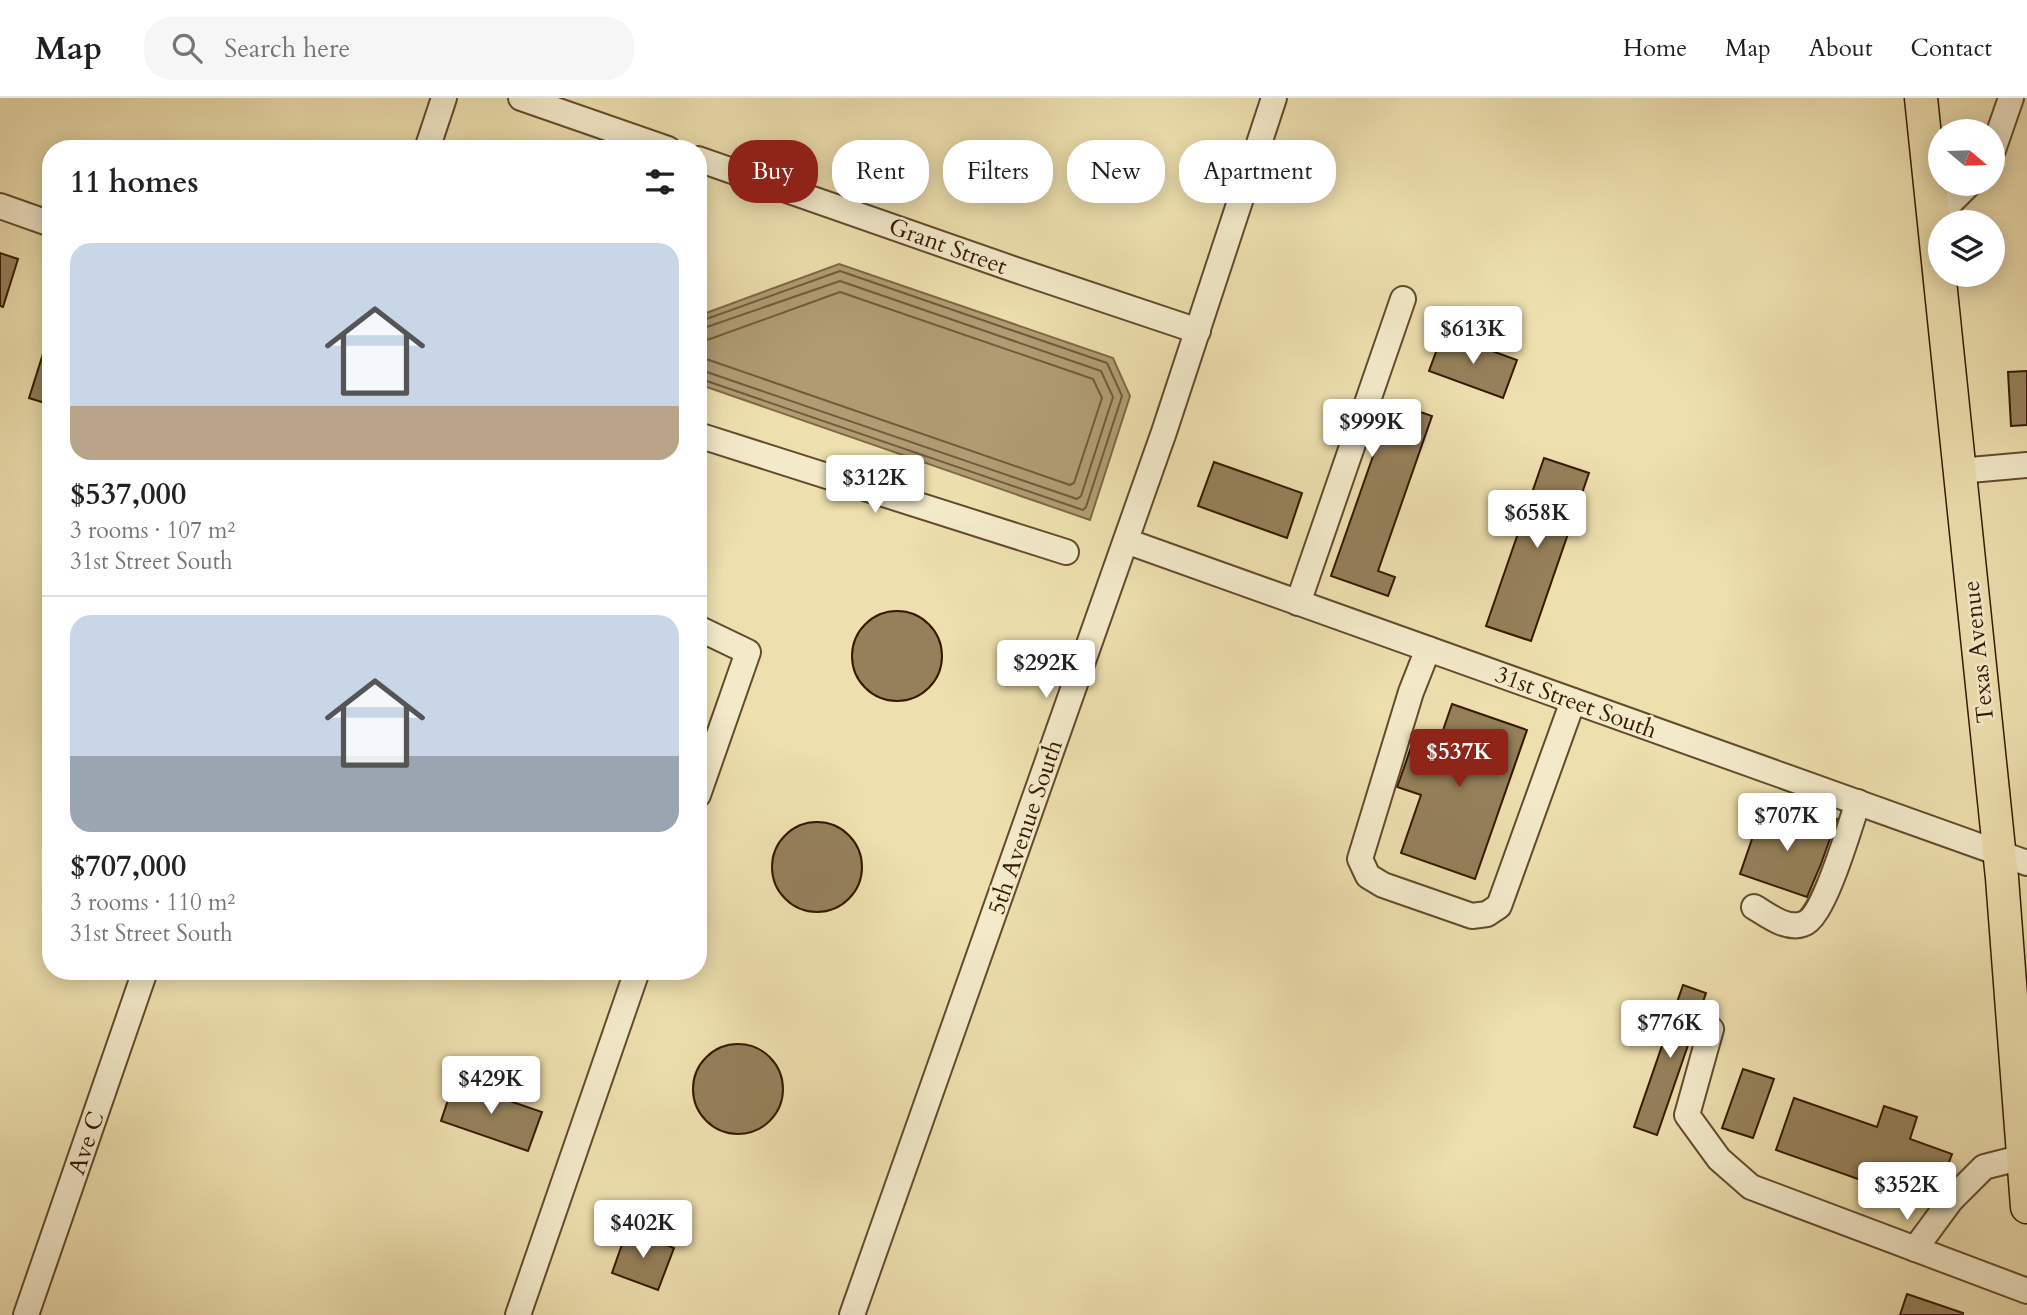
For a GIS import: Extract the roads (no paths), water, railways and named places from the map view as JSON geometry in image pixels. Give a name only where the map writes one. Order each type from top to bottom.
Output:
[{"type":"main road","name":"Texas Avenue","points":[[1921,98],[1932,210]]},
{"type":"main road","name":"Texas Avenue","points":[[1940,287],[1959,471],[2019,857],[2023,1157],[2027,1207]]},
{"type":"street","points":[[430,140],[444,98]]},
{"type":"street","points":[[521,98],[642,140]]},
{"type":"street","name":"5th Avenue South","points":[[852,1315],[1126,541],[1274,98]]},
{"type":"street","points":[[2004,119],[2011,98]]},
{"type":"street","name":"Grant Street","points":[[707,162],[1198,331]]},
{"type":"street","points":[[1943,210],[1957,196]]},
{"type":"street","points":[[0,206],[42,220]]},
{"type":"street","points":[[1298,603],[1403,299]]},
{"type":"street","points":[[707,438],[1066,552]]},
{"type":"street","points":[[1959,471],[2027,465]]},
{"type":"street","name":"31st Street South","points":[[1126,541],[2019,857]]},
{"type":"street","points":[[707,632],[748,652],[707,769]]},
{"type":"street","points":[[1428,649],[1411,692],[1360,859],[1367,876],[1383,885],[1472,916],[1487,914],[1499,906],[1573,701]]},
{"type":"street","points":[[1754,907],[1783,924],[1802,925],[1812,919],[1823,901],[1858,802]]},
{"type":"street","name":"Ave C","points":[[26,1315],[142,980]]},
{"type":"street","points":[[518,1315],[634,980]]},
{"type":"street","points":[[1711,1029],[1687,1115],[1719,1159],[1751,1187],[2027,1291]]},
{"type":"street","points":[[1914,1249],[1951,1199],[1984,1167],[2023,1157]]},
{"type":"water","points":[[839,264],[1113,358],[1130,396],[1090,520],[707,387],[707,313]]}]
